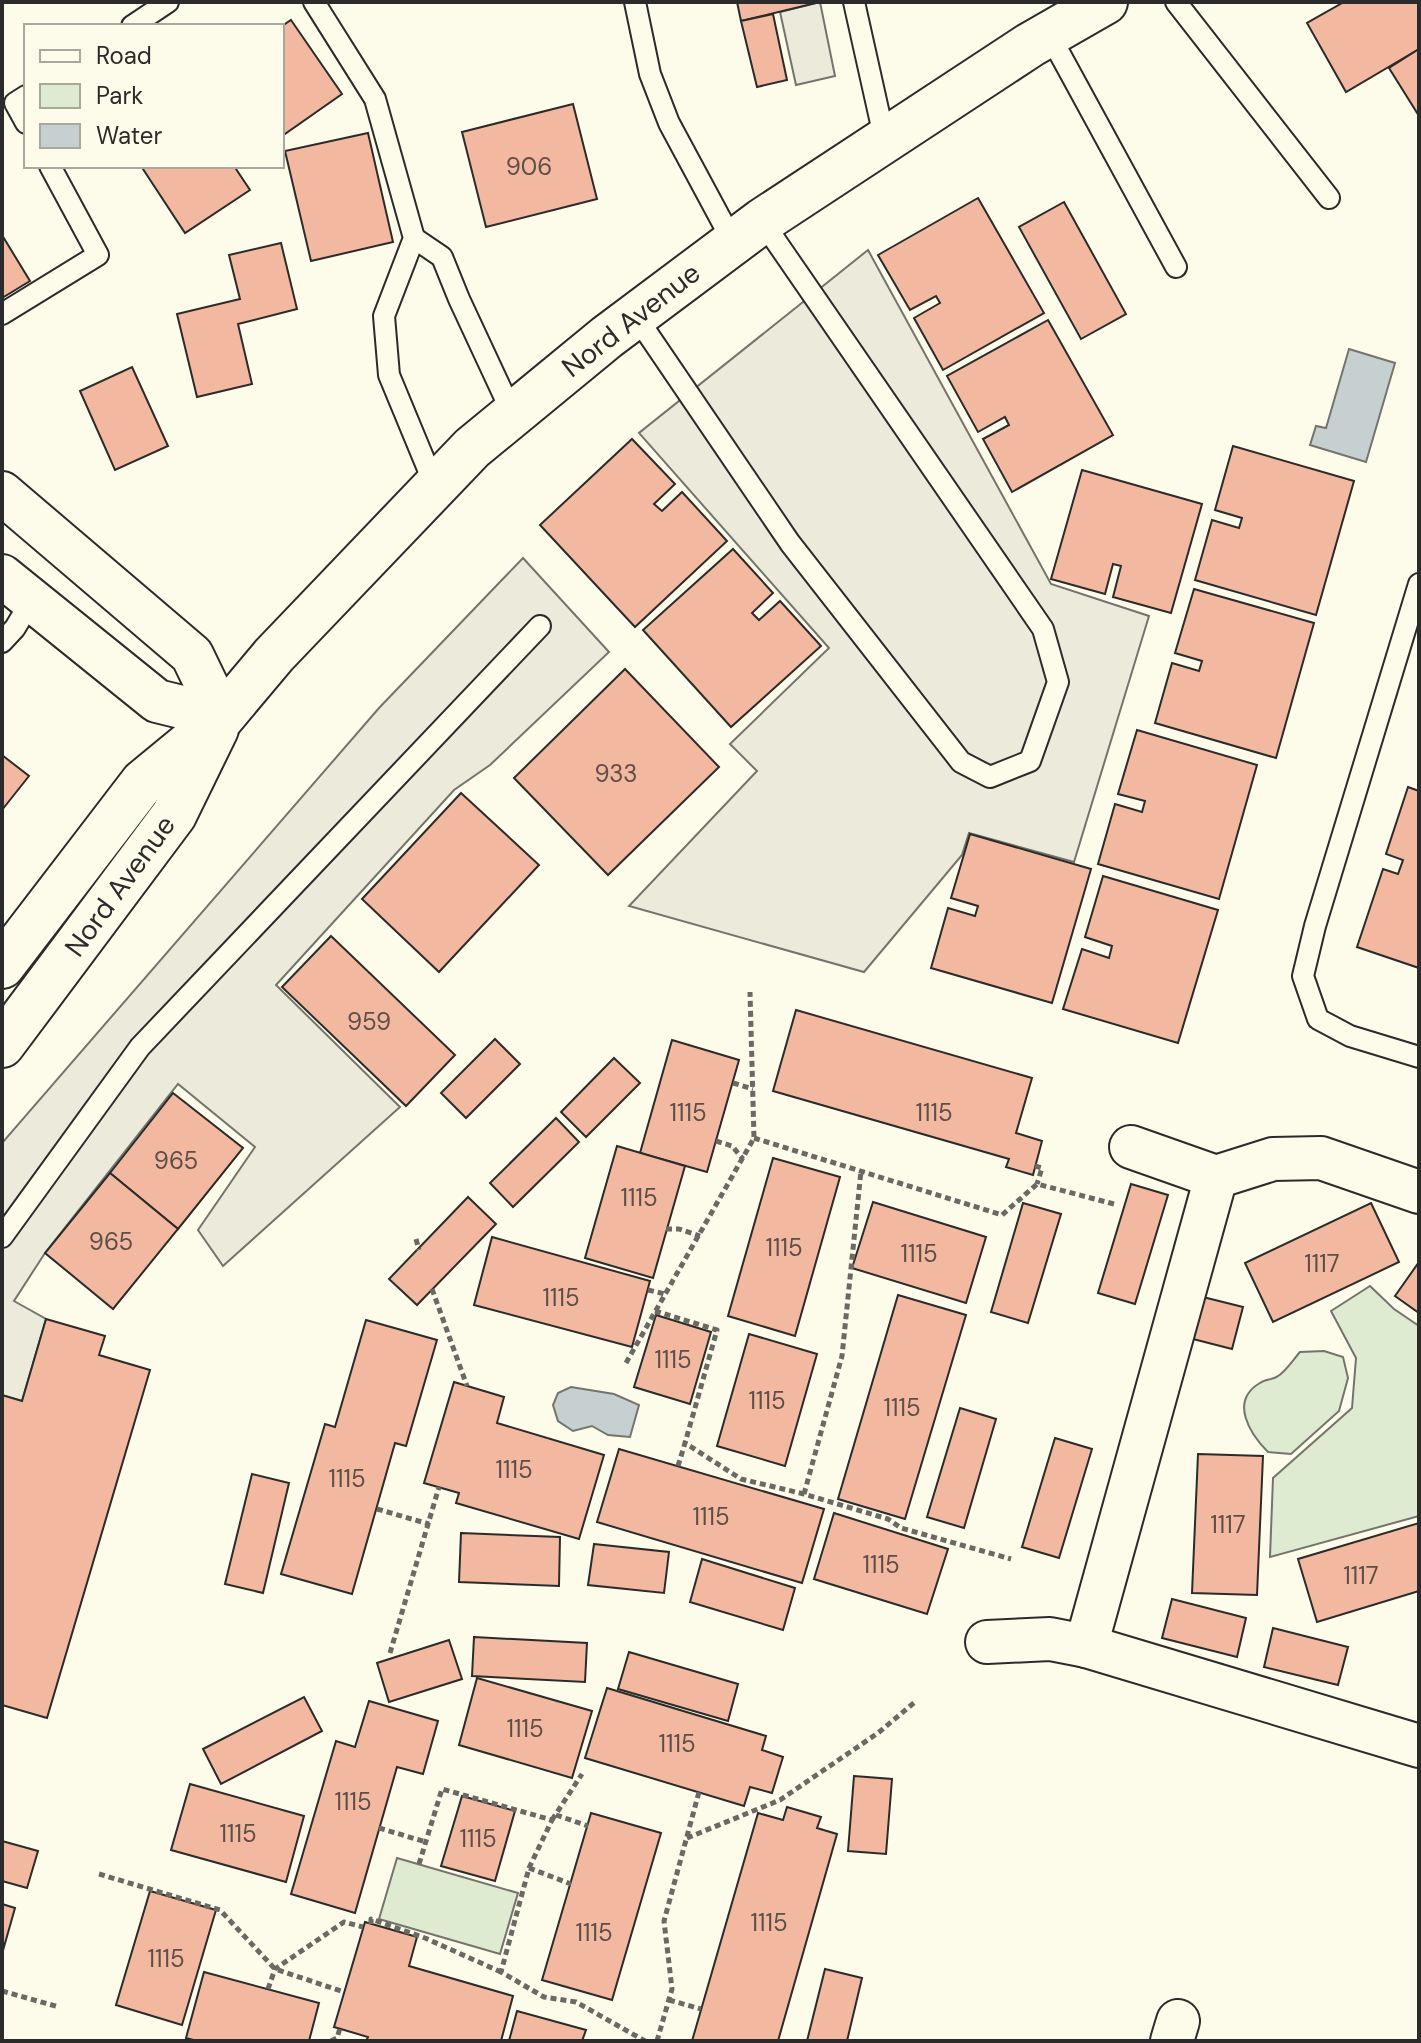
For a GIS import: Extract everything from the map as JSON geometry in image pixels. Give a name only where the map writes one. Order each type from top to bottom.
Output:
[{"type":"main road","name":"Nord Avenue","points":[[3,964],[143,782],[222,717],[274,655],[472,448],[635,315],[748,232],[1049,34],[1105,2]]},
{"type":"main road","name":"Nord Avenue","points":[[2,1045],[174,815],[222,717]]},
{"type":"street","points":[[2,493],[192,655],[222,717]]},
{"type":"street","points":[[17,589],[157,701],[222,717]]},
{"type":"street","points":[[1131,1147],[1216,1177],[1273,1159],[1321,1158],[1419,1192]]},
{"type":"street","points":[[1086,1646],[1216,1177]]},
{"type":"street","points":[[987,1642],[1050,1639],[1086,1646],[1419,1746]]},
{"type":"lane","points":[[135,24],[168,2]]},
{"type":"lane","points":[[314,2],[375,99],[414,238],[384,316],[389,375],[435,486]]},
{"type":"lane","points":[[635,2],[650,74],[669,123],[1043,629],[1058,682],[1030,761],[990,777],[961,762],[790,543],[635,315]]},
{"type":"lane","points":[[854,2],[885,141]]},
{"type":"lane","points":[[1176,2],[1329,198]]},
{"type":"lane","points":[[1049,34],[1176,267]]},
{"type":"lane","points":[[24,97],[15,103],[24,119]]},
{"type":"lane","points":[[2,314],[98,255],[51,168]]},
{"type":"lane","points":[[414,238],[442,257],[513,415]]},
{"type":"lane","points":[[1419,584],[1315,926],[1303,976],[1318,1019],[1350,1036],[1419,1057]]},
{"type":"lane","points":[[2,642],[15,628],[17,589]]},
{"type":"lane","points":[[2,1237],[140,1047],[540,626]]},
{"type":"path","points":[[626,1363],[640,1331],[700,1236],[754,1138],[750,992]]},
{"type":"path","points":[[733,1083],[753,1089]]},
{"type":"path","points":[[754,1138],[1002,1215],[1037,1184],[1042,1168],[1035,1166]]},
{"type":"path","points":[[716,1141],[732,1146],[743,1159]]},
{"type":"path","points":[[804,1494],[842,1356],[861,1171]]},
{"type":"path","points":[[1037,1184],[1114,1204]]},
{"type":"path","points":[[666,1229],[679,1229],[700,1236]]},
{"type":"path","points":[[416,1239],[419,1250]]},
{"type":"path","points":[[432,1289],[467,1386]]},
{"type":"path","points":[[648,1290],[665,1294]]},
{"type":"path","points":[[655,1311],[717,1330],[678,1466]]},
{"type":"path","points":[[685,1443],[741,1479],[804,1494],[888,1519],[901,1528],[1011,1559]]},
{"type":"path","points":[[390,1653],[439,1487]]},
{"type":"path","points":[[377,1509],[429,1524]]},
{"type":"path","points":[[687,1838],[780,1800],[878,1733],[915,1702]]},
{"type":"path","points":[[501,1972],[529,1868],[554,1817],[582,1774]]},
{"type":"path","points":[[419,1864],[442,1789],[588,1826]]},
{"type":"path","points":[[657,2041],[672,1989],[664,1921],[699,1792]]},
{"type":"path","points":[[379,1828],[426,1842]]},
{"type":"path","points":[[529,1868],[571,1884]]},
{"type":"path","points":[[99,1874],[220,1910],[275,1969],[344,1992]]},
{"type":"path","points":[[371,1924],[371,1919],[425,1938],[501,1972],[544,1997],[576,2002],[645,2041]]},
{"type":"path","points":[[268,1989],[275,1969],[344,1922],[363,1927]]},
{"type":"path","points":[[2,1991],[59,2007]]},
{"type":"path","points":[[669,2000],[701,2009]]},
{"type":"path","points":[[331,2041],[337,2038],[340,2028]]},
{"type":"green space","points":[[1370,1286],[1394,1309],[1419,1326],[1419,1516],[1270,1557],[1273,1478],[1352,1408],[1356,1358],[1331,1311]]},
{"type":"green space","points":[[1324,1351],[1343,1357],[1348,1378],[1339,1411],[1291,1454],[1268,1452],[1249,1427],[1244,1408],[1246,1399],[1260,1383],[1281,1374],[1300,1352]]},
{"type":"green space","points":[[397,1858],[518,1893],[500,1954],[379,1919]]},
{"type":"shaded area","points":[[820,2],[835,76],[796,85],[780,12]]},
{"type":"shaded area","points":[[868,250],[1051,584],[1149,616],[1074,862],[969,833],[962,855],[864,972],[629,906],[757,771],[730,744],[829,648],[639,433]]},
{"type":"shaded area","points":[[523,558],[609,652],[490,765],[454,790],[276,985],[400,1107],[223,1266],[198,1230],[255,1147],[178,1084],[45,1253],[14,1301],[46,1319],[22,1401],[2,1395],[2,1143],[379,708]]},
{"type":"water","points":[[1349,349],[1395,363],[1366,462],[1310,445],[1316,426],[1326,428]]},
{"type":"water","points":[[571,1387],[614,1394],[639,1405],[630,1437],[608,1435],[592,1426],[573,1431],[558,1421],[553,1405],[558,1393]]},
{"type":"building","points":[[737,2],[820,2],[741,21]]},
{"type":"building","points":[[1344,2],[1419,2],[1419,49],[1346,92],[1307,23]]},
{"type":"building","points":[[773,14],[787,80],[757,87],[741,21]]},
{"type":"building","points":[[291,20],[342,94],[284,135],[284,25]]},
{"type":"building","points":[[1419,49],[1419,116],[1389,68]]},
{"type":"building","points":[[573,104],[597,199],[486,227],[462,132]]},
{"type":"building","points":[[368,133],[393,242],[311,261],[285,151]]},
{"type":"building","points":[[142,168],[235,168],[250,190],[185,233]]},
{"type":"building","points":[[978,198],[1044,313],[943,370],[914,318],[940,303],[936,296],[910,310],[878,255]]},
{"type":"building","points":[[1064,202],[1126,314],[1081,339],[1019,227]]},
{"type":"building","points":[[2,235],[30,281],[2,298]]},
{"type":"building","points":[[281,243],[297,309],[238,324],[252,384],[197,397],[177,314],[240,299],[229,255]]},
{"type":"building","points":[[1048,320],[1113,435],[1012,492],[983,439],[1009,425],[1005,417],[978,432],[947,376]]},
{"type":"building","points":[[132,367],[168,446],[115,470],[80,391]]},
{"type":"building","points":[[632,439],[675,484],[654,504],[662,511],[682,492],[727,541],[635,627],[540,525]]},
{"type":"building","points":[[1233,446],[1354,481],[1316,615],[1195,580],[1212,520],[1239,528],[1242,518],[1215,510]]},
{"type":"building","points":[[1082,470],[1202,504],[1171,613],[1113,597],[1121,566],[1113,564],[1105,594],[1051,579]]},
{"type":"building","points":[[733,549],[773,593],[752,613],[759,620],[780,601],[821,646],[731,727],[643,630]]},
{"type":"building","points":[[1194,589],[1314,623],[1276,758],[1155,723],[1172,663],[1199,671],[1202,661],[1175,653]]},
{"type":"building","points":[[625,669],[719,767],[608,875],[514,778]]},
{"type":"building","points":[[1137,730],[1257,765],[1219,899],[1098,864],[1115,804],[1142,812],[1145,801],[1118,794]]},
{"type":"building","points":[[2,755],[29,776],[2,810]]},
{"type":"building","points":[[1408,787],[1419,791],[1419,968],[1357,947],[1383,869],[1398,874],[1403,860],[1386,854]]},
{"type":"building","points":[[461,793],[539,865],[439,972],[362,899]]},
{"type":"building","points":[[970,834],[1091,869],[1052,1003],[931,968],[948,908],[975,916],[978,906],[951,898]]},
{"type":"building","points":[[1103,876],[1218,910],[1178,1043],[1063,1009],[1082,949],[1109,958],[1112,946],[1085,937]]},
{"type":"building","points":[[331,936],[455,1055],[406,1106],[282,987]]},
{"type":"building","points":[[796,1010],[1032,1078],[1016,1133],[1042,1141],[1033,1175],[1006,1167],[1009,1159],[773,1091]]},
{"type":"building","points":[[495,1039],[520,1064],[466,1118],[441,1093]]},
{"type":"building","points":[[672,1040],[739,1060],[707,1172],[640,1153]]},
{"type":"building","points":[[614,1058],[640,1083],[586,1137],[561,1112]]},
{"type":"building","points":[[173,1093],[243,1148],[178,1229],[110,1173]]},
{"type":"building","points":[[556,1118],[579,1142],[513,1207],[490,1183]]},
{"type":"building","points":[[617,1146],[685,1166],[653,1278],[585,1258]]},
{"type":"building","points":[[773,1158],[840,1177],[795,1336],[728,1316]]},
{"type":"building","points":[[110,1173],[178,1229],[113,1309],[45,1253]]},
{"type":"building","points":[[1131,1184],[1168,1195],[1135,1304],[1098,1293]]},
{"type":"building","points":[[468,1197],[496,1224],[417,1305],[389,1279]]},
{"type":"building","points":[[873,1202],[986,1237],[966,1303],[852,1268]]},
{"type":"building","points":[[1023,1203],[1061,1214],[1028,1323],[991,1312]]},
{"type":"building","points":[[1371,1203],[1399,1262],[1273,1322],[1245,1263]]},
{"type":"building","points":[[492,1237],[650,1281],[632,1347],[474,1305]]},
{"type":"building","points":[[1419,1262],[1419,1313],[1395,1296]]},
{"type":"building","points":[[898,1295],[966,1315],[905,1519],[838,1499]]},
{"type":"building","points":[[1203,1297],[1243,1307],[1232,1349],[1193,1339]]},
{"type":"building","points":[[656,1315],[711,1332],[690,1404],[634,1387]]},
{"type":"building","points":[[46,1319],[105,1336],[99,1355],[150,1370],[47,1718],[2,1705],[2,1395],[22,1401]]},
{"type":"building","points":[[366,1320],[437,1340],[406,1446],[395,1443],[352,1594],[281,1574],[325,1424],[335,1427]]},
{"type":"building","points":[[749,1334],[817,1354],[785,1466],[717,1446]]},
{"type":"building","points":[[454,1382],[504,1397],[497,1423],[604,1455],[579,1539],[456,1503],[459,1493],[424,1483]]},
{"type":"building","points":[[960,1408],[996,1419],[964,1528],[927,1517]]},
{"type":"building","points":[[1055,1438],[1092,1449],[1059,1558],[1022,1547]]},
{"type":"building","points":[[619,1449],[824,1509],[802,1583],[597,1522]]},
{"type":"building","points":[[1198,1454],[1263,1456],[1257,1595],[1192,1593]]},
{"type":"building","points":[[252,1474],[289,1483],[263,1593],[225,1584]]},
{"type":"building","points":[[834,1513],[948,1549],[927,1614],[814,1579]]},
{"type":"building","points":[[1419,1523],[1419,1591],[1317,1622],[1298,1559]]},
{"type":"building","points":[[461,1533],[560,1537],[559,1586],[459,1582]]},
{"type":"building","points":[[594,1544],[669,1552],[664,1593],[588,1585]]},
{"type":"building","points":[[702,1559],[795,1588],[783,1630],[690,1602]]},
{"type":"building","points":[[1172,1599],[1246,1618],[1237,1657],[1162,1638]]},
{"type":"building","points":[[1273,1628],[1348,1647],[1338,1685],[1264,1667]]},
{"type":"building","points":[[474,1637],[587,1643],[585,1682],[472,1676]]},
{"type":"building","points":[[449,1640],[462,1679],[389,1702],[377,1663]]},
{"type":"building","points":[[629,1652],[738,1684],[728,1721],[618,1689]]},
{"type":"building","points":[[477,1678],[592,1711],[572,1778],[459,1745]]},
{"type":"building","points":[[607,1688],[766,1736],[762,1750],[783,1757],[772,1793],[750,1787],[744,1806],[585,1758]]},
{"type":"building","points":[[304,1697],[322,1731],[221,1784],[203,1749]]},
{"type":"building","points":[[369,1701],[438,1721],[423,1774],[397,1767],[355,1913],[291,1894],[336,1741],[355,1747]]},
{"type":"building","points":[[854,1776],[892,1779],[886,1854],[848,1851]]},
{"type":"building","points":[[190,1784],[304,1816],[286,1882],[171,1850]]},
{"type":"building","points":[[462,1796],[515,1811],[495,1881],[441,1866]]},
{"type":"building","points":[[787,1807],[821,1817],[817,1828],[837,1834],[778,2041],[692,2041],[758,1813],[783,1820]]},
{"type":"building","points":[[591,1813],[661,1833],[612,2000],[542,1980]]},
{"type":"building","points":[[2,1841],[38,1851],[27,1888],[2,1881]]},
{"type":"building","points":[[150,1891],[216,1910],[182,2025],[116,2005]]},
{"type":"building","points":[[2,1904],[15,1908],[2,1954]]},
{"type":"building","points":[[365,1922],[417,1937],[409,1966],[513,1996],[501,2041],[366,2041],[368,2037],[334,2027]]},
{"type":"building","points":[[825,1969],[862,1978],[847,2041],[807,2041]]},
{"type":"building","points":[[204,1972],[319,2003],[309,2041],[197,2041],[186,2038]]},
{"type":"building","points":[[517,2011],[586,2030],[582,2041],[509,2041]]}]
